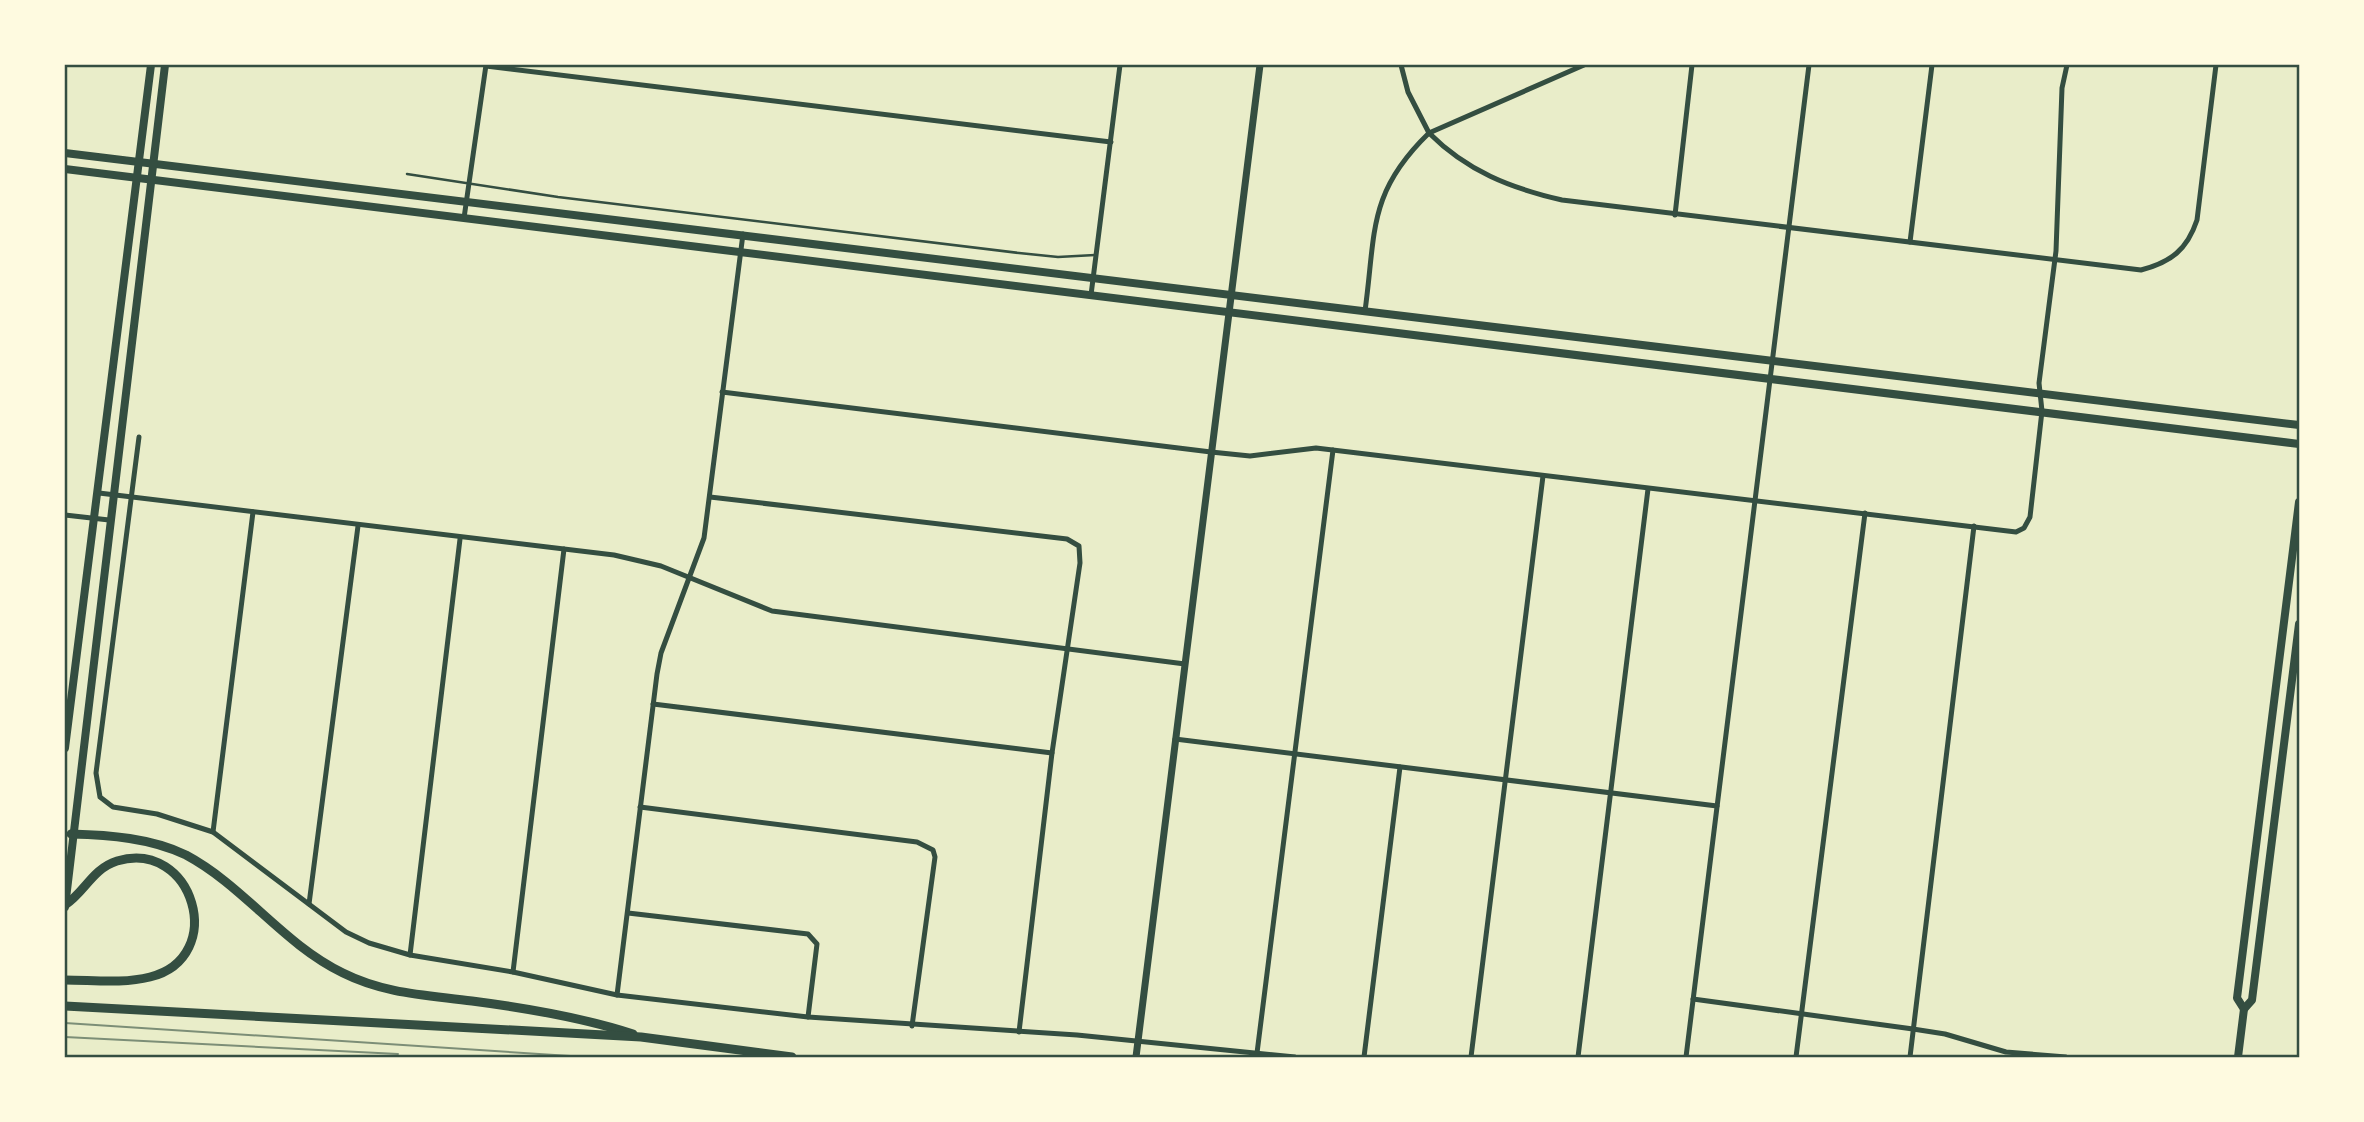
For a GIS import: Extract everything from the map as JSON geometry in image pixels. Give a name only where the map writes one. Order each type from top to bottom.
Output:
[{"type":"highway","points":[[68,835],[146,841],[186,856],[227,884],[314,956],[363,982],[414,996],[471,1001],[594,1021],[642,1037]]},
{"type":"highway","points":[[65,906],[104,866],[120,860],[156,863],[176,875],[189,892],[195,922],[192,941],[173,966],[151,977],[65,980]]},
{"type":"highway","points":[[65,1006],[642,1037],[792,1057]]},
{"type":"main road","points":[[65,748],[151,65]]},
{"type":"main road","points":[[65,906],[68,835],[164,65]]},
{"type":"main road","points":[[1136,1057],[1260,65]]},
{"type":"main road","points":[[65,153],[2299,425]]},
{"type":"main road","points":[[65,169],[2299,444]]},
{"type":"main road","points":[[2244,1009],[2237,998],[2299,502]]},
{"type":"main road","points":[[2238,1057],[2244,1009],[2252,1000],[2299,624]]},
{"type":"street","points":[[464,218],[486,65],[1111,142]]},
{"type":"street","points":[[1091,295],[1120,65]]},
{"type":"street","points":[[1401,65],[1408,92],[1429,133],[1449,153],[1472,169],[1531,192],[1675,215],[2141,270],[2164,264],[2182,250],[2192,236],[2197,219],[2216,65]]},
{"type":"street","points":[[1365,311],[1382,197],[1398,165],[1429,133],[1584,65]]},
{"type":"street","points":[[1675,215],[1692,65]]},
{"type":"street","points":[[1686,1057],[1791,229],[1809,65]]},
{"type":"street","points":[[1910,242],[1932,65]]},
{"type":"street","points":[[722,392],[1250,456],[1303,448],[1333,450],[2016,532],[2024,528],[2030,517],[2042,411],[2039,392],[2055,261],[2062,88],[2067,65]]},
{"type":"street","points":[[617,995],[660,653],[700,555],[710,497],[743,234]]},
{"type":"street","points":[[139,437],[96,773],[100,797],[113,807],[158,814],[212,832],[357,938],[410,955],[513,972],[617,995],[808,1017],[1138,1041],[1295,1057]]},
{"type":"street","points":[[1257,1053],[1333,450]]},
{"type":"street","points":[[1471,1057],[1543,477]]},
{"type":"street","points":[[1578,1057],[1648,489]]},
{"type":"street","points":[[99,493],[637,560],[772,611],[1185,664]]},
{"type":"street","points":[[710,497],[1067,539],[1079,546],[1081,554],[1052,753],[1019,1032]]},
{"type":"street","points":[[212,832],[253,512]]},
{"type":"street","points":[[1796,1057],[1865,513]]},
{"type":"street","points":[[65,515],[109,520]]},
{"type":"street","points":[[309,905],[358,526]]},
{"type":"street","points":[[1910,1057],[1974,527]]},
{"type":"street","points":[[410,955],[460,539]]},
{"type":"street","points":[[513,972],[564,549]]},
{"type":"street","points":[[653,704],[1052,753]]},
{"type":"street","points":[[1175,739],[1717,806]]},
{"type":"street","points":[[1364,1057],[1400,767]]},
{"type":"street","points":[[640,807],[918,842],[933,850],[935,857],[912,1026]]},
{"type":"street","points":[[628,913],[800,932],[813,939],[816,952],[808,1017]]},
{"type":"street","points":[[1693,999],[1913,1028],[1945,1034],[2006,1052],[2066,1057]]},
{"type":"lane","points":[[407,174],[558,197],[1019,253],[1058,257],[1098,255]]},
{"type":"tram line","points":[[65,1023],[586,1057]]},
{"type":"tram line","points":[[65,1037],[398,1054]]}]
